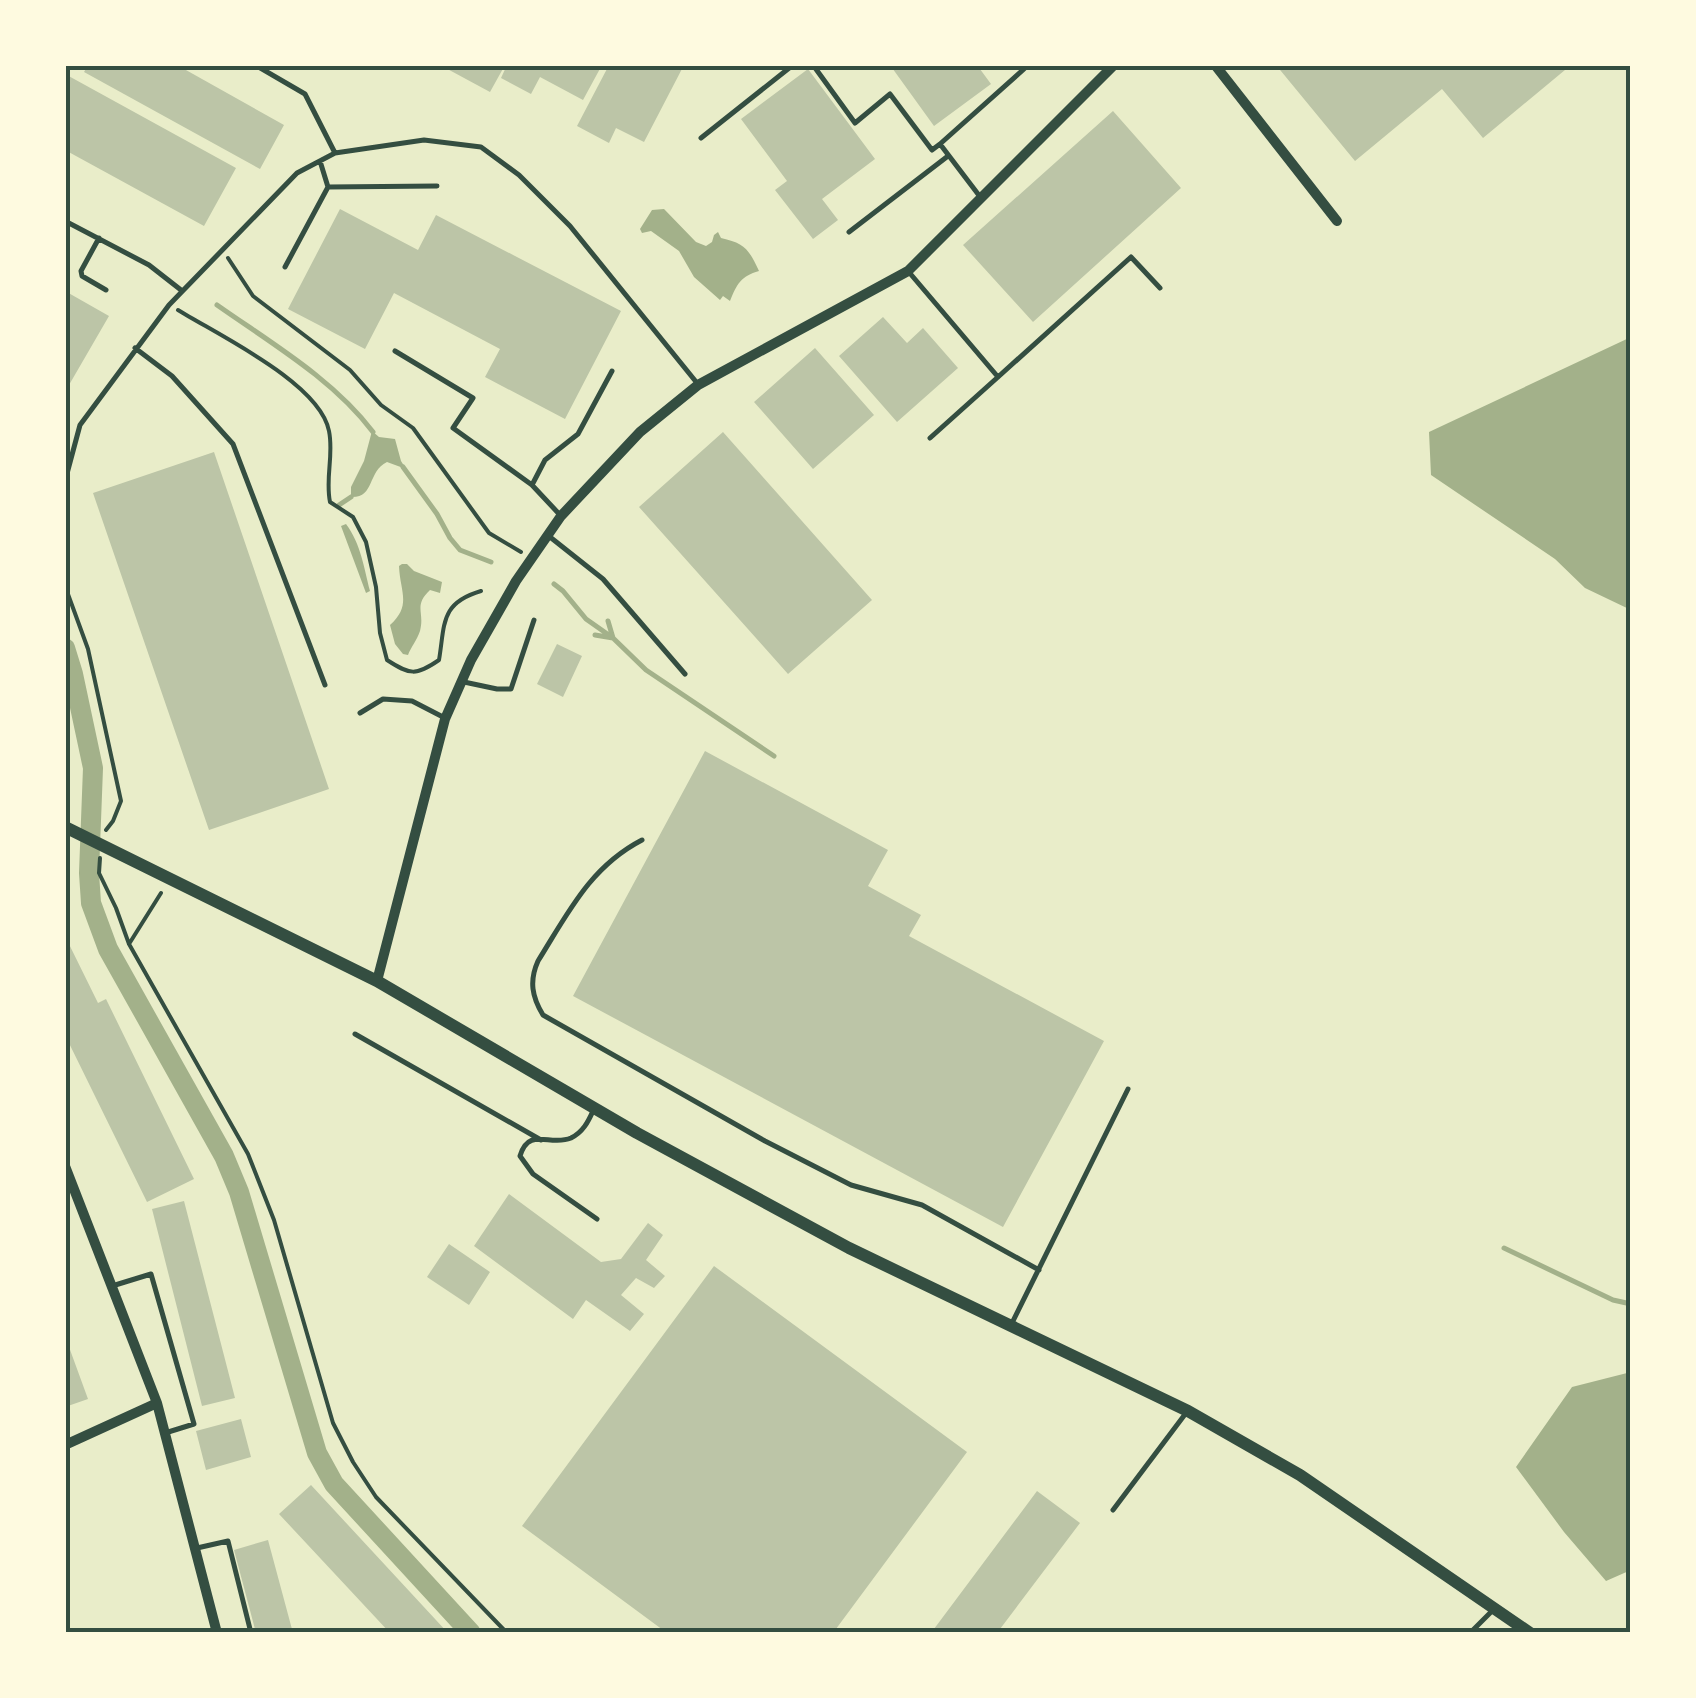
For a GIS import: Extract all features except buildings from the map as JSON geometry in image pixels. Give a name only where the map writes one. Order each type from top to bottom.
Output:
[{"type":"street","points":[[377,981],[445,719],[470,660],[561,516],[640,432],[698,385],[908,271],[1114,65]]},
{"type":"street","points":[[1214,65],[1337,221]]},
{"type":"street","points":[[65,827],[377,981],[595,1108],[849,1248],[1188,1411],[1300,1475],[1530,1633]]},
{"type":"street","points":[[66,1169],[157,1403],[217,1633]]},
{"type":"street","points":[[65,1444],[157,1403]]},
{"type":"lane","points":[[255,65],[304,94],[335,154]]},
{"type":"lane","points":[[702,138],[792,65]]},
{"type":"lane","points":[[813,65],[854,124],[890,94],[932,150],[1024,70],[1020,65]]},
{"type":"lane","points":[[66,481],[80,426],[135,348],[181,290],[297,173],[335,154],[424,140],[481,147],[519,175],[570,226],[698,385]]},
{"type":"lane","points":[[940,144],[981,198]]},
{"type":"lane","points":[[849,232],[948,156]]},
{"type":"lane","points":[[285,267],[328,187],[320,161]]},
{"type":"lane","points":[[328,187],[437,186]]},
{"type":"lane","points":[[65,221],[149,265],[181,290]]},
{"type":"lane","points":[[99,238],[81,271],[82,276],[106,290]]},
{"type":"lane","points":[[930,438],[1131,257],[1160,288]]},
{"type":"lane","points":[[908,271],[998,377]]},
{"type":"lane","points":[[135,348],[172,376],[233,444],[325,685]]},
{"type":"lane","points":[[395,351],[472,398],[453,428],[532,485],[561,516]]},
{"type":"lane","points":[[532,485],[545,460],[578,434],[612,371]]},
{"type":"lane","points":[[547,535],[603,578],[685,674]]},
{"type":"lane","points":[[461,682],[496,690],[511,688],[534,620]]},
{"type":"lane","points":[[360,713],[383,699],[412,702],[445,719]]},
{"type":"lane","points":[[642,840],[626,848],[588,882],[538,962],[531,984],[543,1016],[765,1141],[851,1185],[922,1204],[1039,1270]]},
{"type":"lane","points":[[355,1034],[541,1140]]},
{"type":"lane","points":[[1011,1326],[1128,1089]]},
{"type":"lane","points":[[595,1108],[585,1127],[570,1139],[528,1142],[520,1156],[527,1168],[598,1219]]},
{"type":"lane","points":[[112,1286],[151,1274],[194,1424],[165,1433]]},
{"type":"lane","points":[[1114,1510],[1188,1411]]},
{"type":"lane","points":[[194,1548],[228,1541],[251,1633]]},
{"type":"lane","points":[[1470,1633],[1495,1608]]},
{"type":"path","points":[[223,250],[253,296],[350,370],[381,405],[413,428],[488,533],[531,558]]},
{"type":"path","points":[[169,305],[287,376],[317,404],[329,428],[330,502],[353,517],[366,542],[388,660],[406,672],[423,671],[438,660],[447,611],[463,596],[481,591]]},
{"type":"path","points":[[65,586],[88,649],[121,800],[113,821],[101,836]]},
{"type":"path","points":[[100,855],[99,874],[129,944],[248,1154],[274,1220],[333,1423],[353,1462],[376,1497],[507,1633]]},
{"type":"path","points":[[129,944],[170,878]]},
{"type":"shaded area","points":[[664,209],[696,242],[706,246],[718,232],[721,238],[740,245],[749,252],[759,271],[740,282],[730,301],[723,296],[720,300],[694,277],[679,251],[651,231],[642,233],[640,229],[652,210]]},
{"type":"shaded area","points":[[1631,337],[1631,610],[1585,588],[1555,559],[1431,475],[1429,432]]},
{"type":"shaded area","points":[[372,431],[379,437],[395,439],[406,469],[387,462],[364,493],[351,497],[351,487],[364,461]]},
{"type":"shaded area","points":[[346,524],[361,556],[370,591],[366,593],[341,526]]},
{"type":"shaded area","points":[[399,566],[442,582],[440,593],[430,590],[422,600],[420,631],[408,655],[395,644],[390,625],[403,604]]},
{"type":"shaded area","points":[[1631,1372],[1631,1570],[1606,1581],[1516,1467],[1572,1387]]},
{"type":"waterway","points":[[217,305],[320,379],[373,432]]},
{"type":"waterway","points":[[403,467],[460,550],[491,562]]},
{"type":"waterway","points":[[339,505],[351,497]]},
{"type":"waterway","points":[[554,584],[586,619],[613,638],[646,670],[774,756]]},
{"type":"waterway","points":[[595,635],[613,638],[608,621]]},
{"type":"waterway","points":[[65,648],[93,768],[91,903],[108,949],[224,1156],[239,1192],[317,1453],[334,1484],[471,1633]]},
{"type":"waterway","points":[[1504,1248],[1613,1300],[1631,1304]]}]
